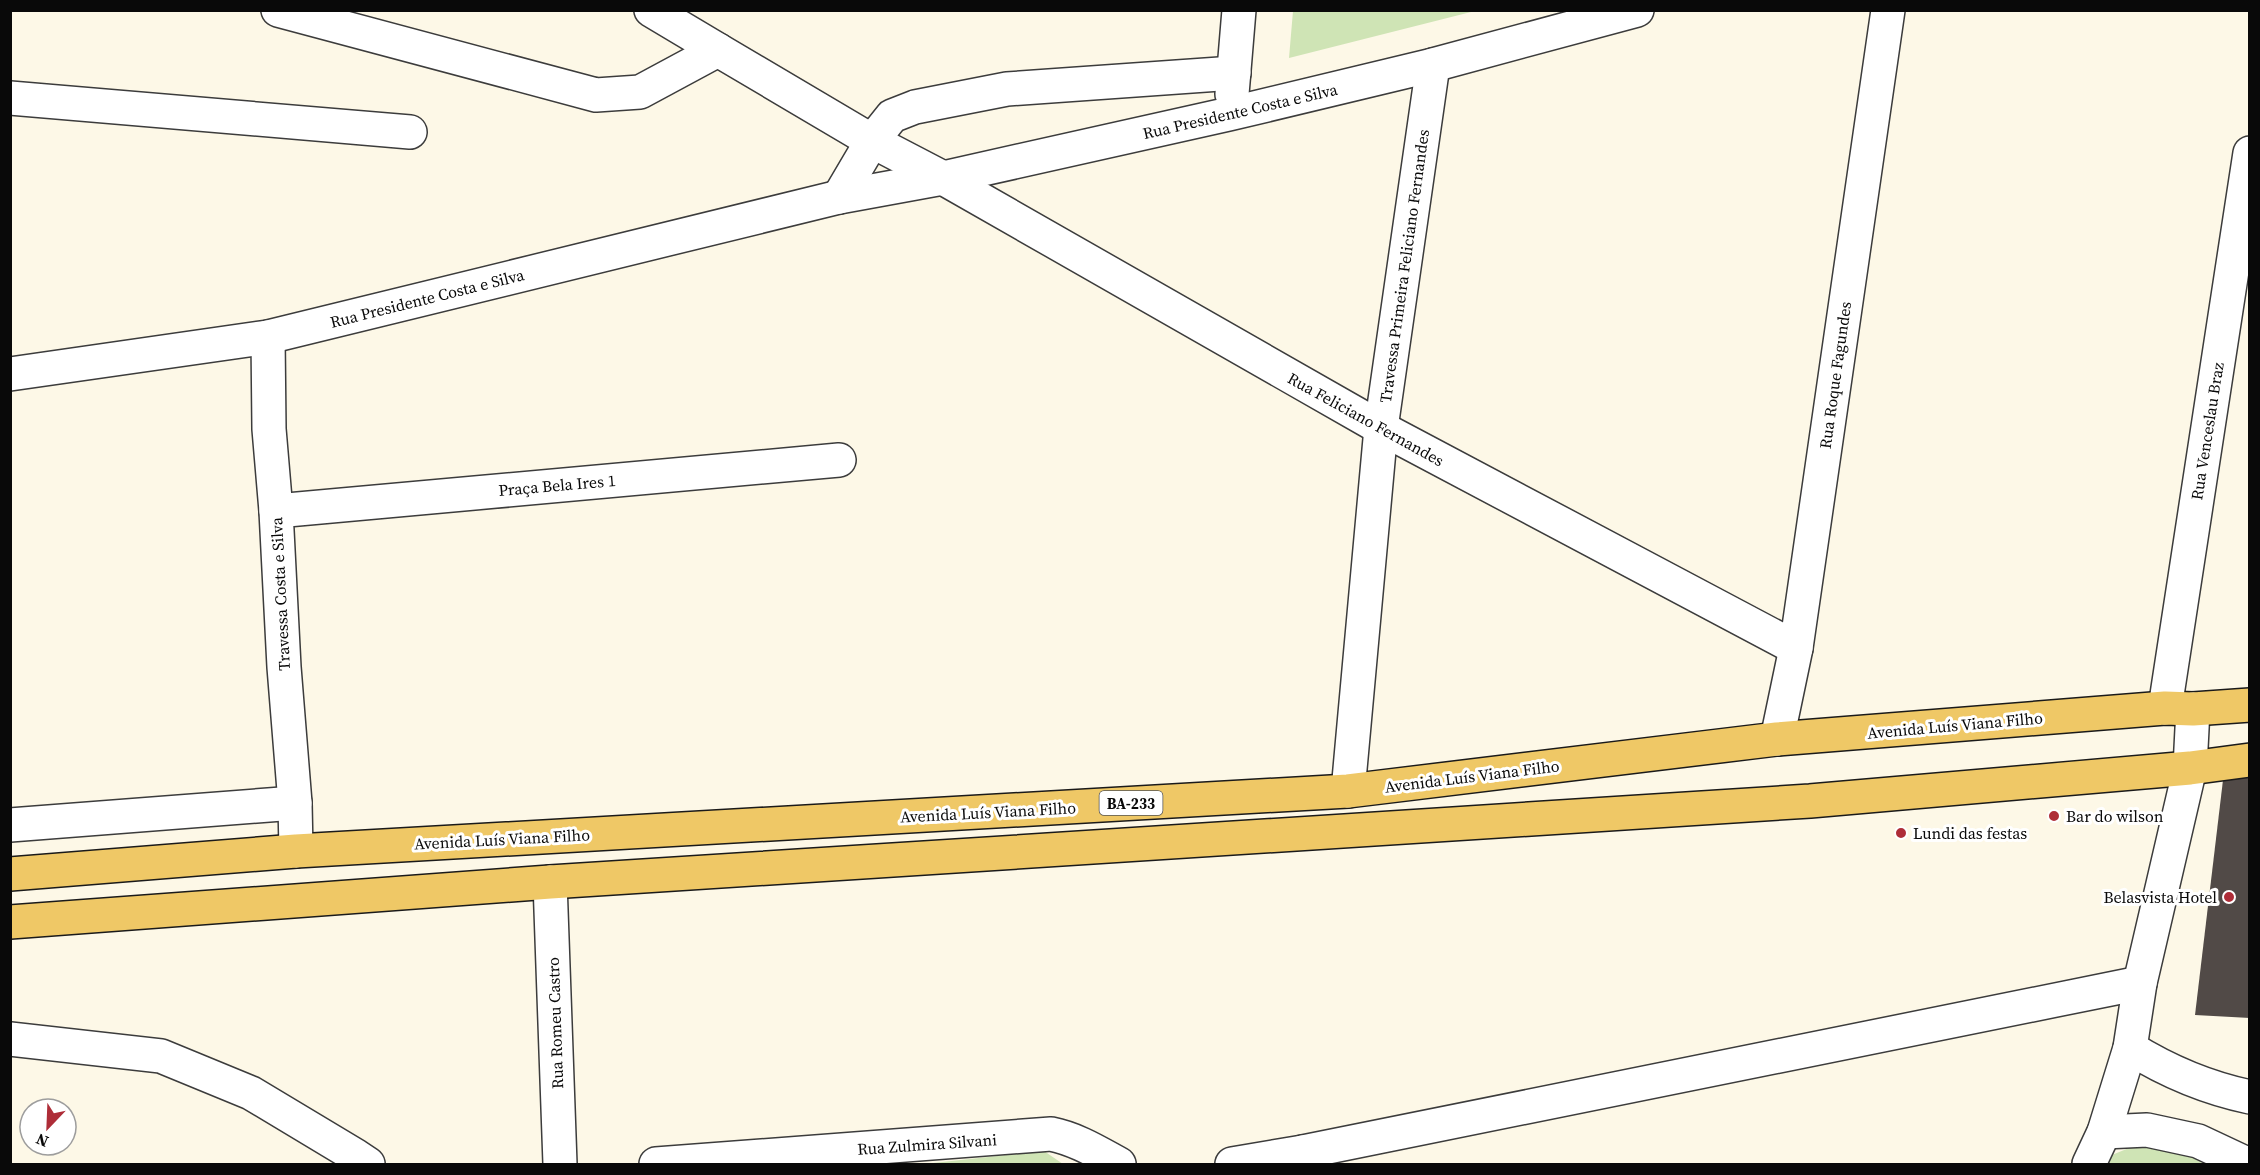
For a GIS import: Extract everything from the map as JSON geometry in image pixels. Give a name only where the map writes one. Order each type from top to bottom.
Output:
[{"type":"main road","name":"Avenida Luís Viana Filho","points":[[10,874],[296,851],[1348,791],[1777,739],[2250,705]]},
{"type":"main road","points":[[10,922],[550,882],[1810,801],[2190,768],[2250,760]]},
{"type":"street","points":[[278,10],[596,95],[640,92],[718,50]]},
{"type":"street","points":[[651,10],[718,50]]},
{"type":"street","points":[[1229,114],[1239,10]]},
{"type":"street","name":"Rua Presidente Costa e Silva","points":[[10,374],[268,337],[839,197],[943,178],[1229,114],[1433,65],[1637,10]]},
{"type":"street","name":"Rua Roque Fagundes","points":[[1777,739],[1796,648],[1888,10]]},
{"type":"street","name":"Rua Feliciano Fernandes","points":[[718,50],[872,141],[943,178],[1381,428],[1796,648]]},
{"type":"street","name":"Travessa Primeira Feliciano Fernandes","points":[[1348,791],[1381,428],[1433,65]]},
{"type":"street","points":[[839,197],[872,141],[892,116],[940,101],[1007,89],[1234,73]]},
{"type":"street","points":[[10,98],[410,132]]},
{"type":"street","name":"Rua Venceslau Braz","points":[[2090,1164],[2104,1132],[2130,1048],[2140,983],[2190,768],[2179,709],[2250,153]]},
{"type":"street","name":"Travessa Costa e Silva","points":[[268,337],[269,429],[295,803],[296,851]]},
{"type":"street","name":"Praça Bela Ires 1","points":[[276,511],[839,460]]},
{"type":"street","points":[[10,825],[295,803]]},
{"type":"street","name":"Rua Romeu Castro","points":[[550,882],[560,1164]]},
{"type":"street","points":[[1232,1164],[1303,1158],[2140,983]]},
{"type":"street","points":[[10,1039],[161,1056],[251,1093],[368,1164]]},
{"type":"street","points":[[2130,1048],[2162,1067],[2223,1091],[2250,1097]]},
{"type":"street","points":[[2104,1132],[2147,1130],[2198,1141],[2247,1164]]},
{"type":"street","name":"Rua Zulmira Silvani","points":[[656,1164],[1051,1134],[1066,1137],[1087,1146],[1119,1164]]},
{"type":"green space","points":[[1293,10],[1475,11],[1289,58]]},
{"type":"green space","points":[[2156,1137],[2204,1164],[2104,1164],[2107,1157]]},
{"type":"green space","points":[[1044,1151],[1063,1164],[924,1164]]},
{"type":"building","name":"Belasvista Hotel","points":[[2250,773],[2250,1018],[2195,1015],[2223,780]]},
{"type":"place","name":"Bar do wilson","points":[[2054,816]]},
{"type":"place","name":"Lundi das festas","points":[[1901,833]]},
{"type":"place","name":"Belasvista Hotel","points":[[2229,897]]}]
